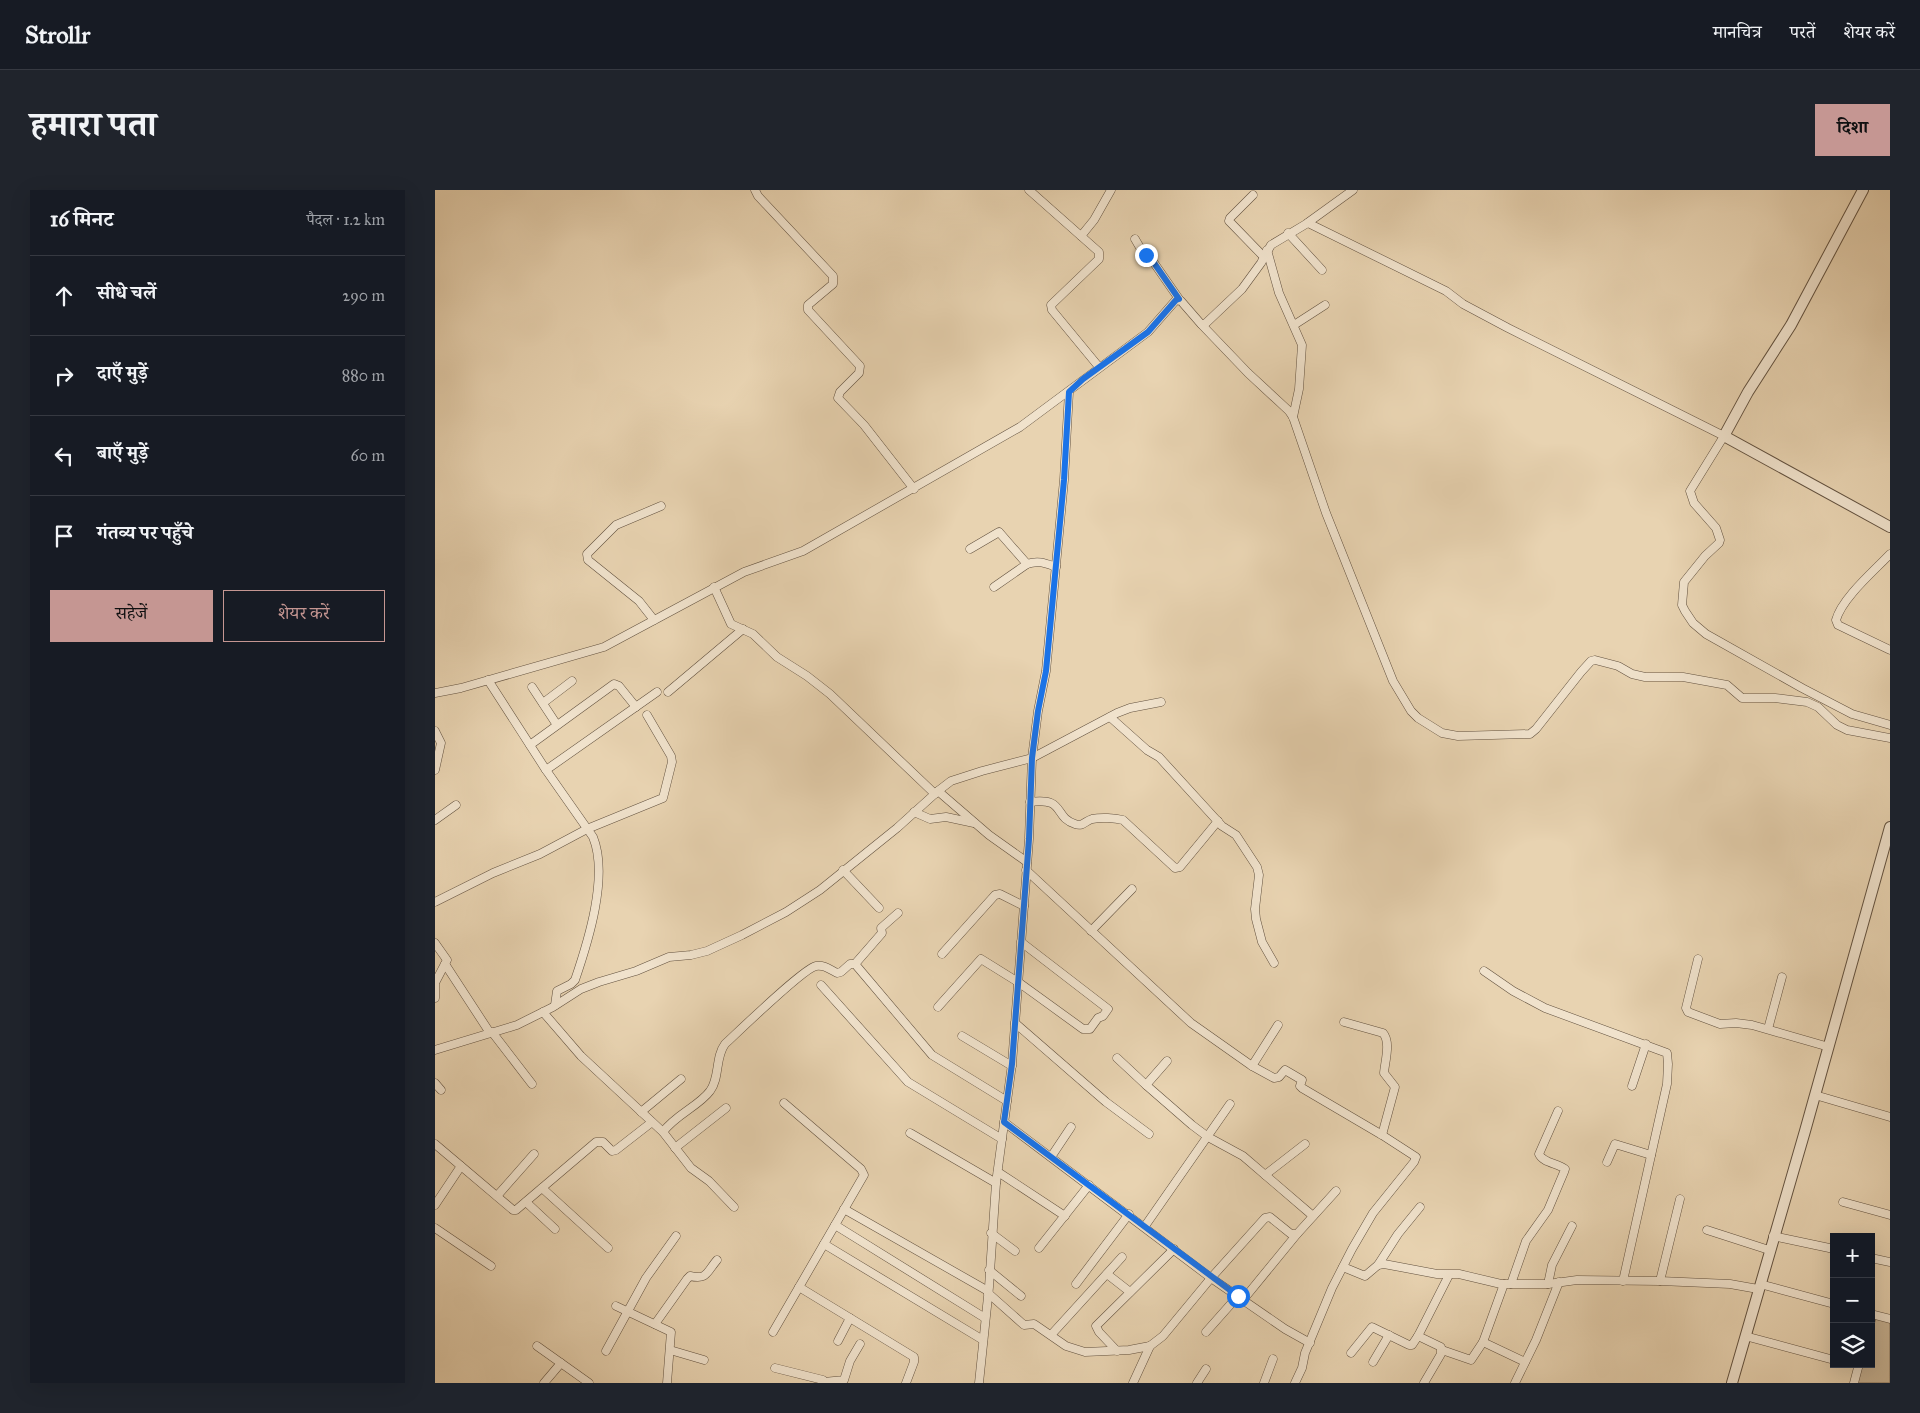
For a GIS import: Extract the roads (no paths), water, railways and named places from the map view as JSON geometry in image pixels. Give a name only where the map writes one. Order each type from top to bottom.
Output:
[{"type":"street","points":[[755,190],[758,196],[833,276],[833,284],[809,305],[808,310],[860,366],[859,373],[840,392],[838,398],[861,421],[914,488]]},
{"type":"street","points":[[1029,190],[1099,250],[1100,256],[1053,301],[1051,308],[1099,367]]},
{"type":"street","points":[[1081,236],[1094,220],[1111,190]]},
{"type":"street","points":[[1203,325],[1242,289],[1271,245],[1308,223],[1353,190]]},
{"type":"street","points":[[1863,190],[1791,325],[1748,392],[1724,436],[1690,490],[1694,502],[1716,528],[1720,540],[1717,546],[1705,556],[1684,582],[1682,605],[1693,623],[1706,634],[1746,658],[1852,714],[1890,725]]},
{"type":"street","points":[[1253,195],[1229,221],[1266,254],[1279,293],[1300,340],[1302,350],[1299,389],[1293,417]]},
{"type":"street","points":[[1308,223],[1446,291],[1471,308],[1724,436],[1890,527]]},
{"type":"street","points":[[1289,233],[1321,270]]},
{"type":"street","points":[[1135,239],[1179,299],[1241,367],[1289,411],[1293,417],[1326,513],[1393,681],[1411,711],[1436,730],[1458,736],[1530,734],[1581,672],[1591,661],[1595,660],[1618,666],[1632,674],[1645,677],[1683,677],[1727,686],[1739,697],[1746,699],[1775,698],[1807,702],[1818,707],[1837,725],[1847,730],[1890,738]]},
{"type":"street","points":[[435,693],[604,647],[744,572],[803,551],[1020,427],[1148,332],[1176,300],[1179,299]]},
{"type":"street","points":[[1294,326],[1325,305]]},
{"type":"street","points":[[979,1383],[997,1172],[1012,1066],[1027,866],[1032,758],[1038,711],[1046,671],[1064,480],[1069,392]]},
{"type":"street","points":[[654,620],[639,601],[588,560],[587,554],[616,526],[661,506]]},
{"type":"street","points":[[970,549],[999,532],[1027,564]]},
{"type":"street","points":[[1890,554],[1852,595],[1836,620],[1838,625],[1890,650]]},
{"type":"street","points":[[994,587],[1027,564],[1041,561],[1056,567]]},
{"type":"street","points":[[714,587],[731,624],[753,634],[777,657],[807,676],[844,706],[937,792],[1027,866],[1091,931],[1191,1023],[1252,1066],[1277,1079],[1283,1071],[1287,1070],[1302,1080],[1300,1086],[1302,1088],[1414,1155],[1416,1160],[1373,1213],[1343,1267],[1295,1383]]},
{"type":"street","points":[[668,692],[743,629]]},
{"type":"street","points":[[488,680],[546,770],[595,840],[598,871],[592,926],[575,980],[557,992],[555,1005]]},
{"type":"street","points":[[543,703],[572,680]]},
{"type":"street","points":[[530,745],[614,684],[619,686],[636,707]]},
{"type":"street","points":[[532,687],[557,725]]},
{"type":"street","points":[[546,770],[657,692]]},
{"type":"street","points":[[435,1050],[517,1025],[599,982],[636,971],[669,957],[707,951],[733,939],[787,912],[820,890],[951,782],[962,777],[1032,758],[1130,708],[1161,702]]},
{"type":"street","points":[[435,902],[493,873],[540,854],[587,829],[663,798],[672,762],[671,756],[647,715]]},
{"type":"street","points":[[1110,717],[1147,750],[1159,757],[1218,821],[1235,835],[1259,871],[1256,919],[1262,942],[1274,963]]},
{"type":"street","points":[[435,731],[441,743],[435,770]]},
{"type":"street","points":[[1030,802],[1047,801],[1055,805],[1070,822],[1077,825],[1083,825],[1092,819],[1123,820],[1175,868],[1180,867],[1218,821]]},
{"type":"street","points":[[435,820],[456,805]]},
{"type":"street","points":[[914,812],[930,819],[946,817],[974,822]]},
{"type":"street","points":[[1731,1383],[1815,1096],[1890,827]]},
{"type":"street","points":[[843,870],[879,908]]},
{"type":"street","points":[[1091,931],[1132,889]]},
{"type":"street","points":[[942,954],[995,895],[1000,894],[1024,906]]},
{"type":"street","points":[[663,1132],[670,1123],[709,1093],[721,1051],[725,1044],[799,977],[816,966],[828,967],[837,973],[850,964],[855,964],[882,933],[881,928],[898,913]]},
{"type":"street","points":[[938,1007],[981,960],[1018,982],[1083,1029],[1089,1029],[1098,1018],[1103,1017],[1108,1010],[1021,942]]},
{"type":"street","points":[[435,943],[447,960],[435,983],[435,998]]},
{"type":"street","points":[[1698,959],[1687,1008],[1688,1012],[1720,1024],[1741,1023],[1829,1047]]},
{"type":"street","points":[[445,964],[491,1032],[532,1084]]},
{"type":"street","points":[[855,964],[932,1055],[1007,1101]]},
{"type":"street","points":[[1484,971],[1513,992],[1536,1004],[1665,1051],[1668,1056],[1667,1084],[1623,1280]]},
{"type":"street","points":[[1767,1029],[1782,977]]},
{"type":"street","points":[[821,985],[908,1082],[1002,1140]]},
{"type":"street","points":[[543,1012],[580,1055],[663,1132],[691,1168],[709,1181],[734,1207]]},
{"type":"street","points":[[1344,1022],[1383,1033],[1386,1036],[1384,1073],[1395,1084],[1395,1087],[1382,1135]]},
{"type":"street","points":[[1015,1023],[1106,1102],[1149,1134]]},
{"type":"street","points":[[1252,1066],[1278,1025]]},
{"type":"street","points":[[962,1036],[1012,1066]]},
{"type":"street","points":[[1632,1086],[1646,1044]]},
{"type":"street","points":[[1117,1058],[1208,1137],[1234,1150],[1313,1216]]},
{"type":"street","points":[[1146,1085],[1167,1061]]},
{"type":"street","points":[[641,1112],[681,1079]]},
{"type":"street","points":[[435,1083],[441,1090]]},
{"type":"street","points":[[1815,1096],[1890,1117]]},
{"type":"street","points":[[773,1332],[863,1177],[863,1172],[784,1103]]},
{"type":"street","points":[[1145,1226],[1230,1104]]},
{"type":"street","points":[[675,1148],[726,1108]]},
{"type":"street","points":[[1418,1336],[1441,1347],[1442,1350],[1471,1360],[1483,1342],[1526,1241],[1548,1210],[1565,1169],[1542,1159],[1539,1154],[1557,1111]]},
{"type":"street","points":[[435,1144],[514,1210],[526,1202],[596,1142],[603,1142],[612,1151],[616,1150],[652,1122]]},
{"type":"street","points":[[1004,1122],[1145,1226],[1211,1278],[1285,1329],[1310,1343]]},
{"type":"street","points":[[1051,1158],[1071,1127]]},
{"type":"street","points":[[910,1133],[996,1183]]},
{"type":"street","points":[[1265,1175],[1305,1144]]},
{"type":"street","points":[[1607,1162],[1615,1144],[1651,1155]]},
{"type":"street","points":[[497,1196],[534,1154]]},
{"type":"street","points":[[435,1205],[461,1166]]},
{"type":"street","points":[[997,1172],[1065,1216]]},
{"type":"street","points":[[1039,1248],[1089,1186]]},
{"type":"street","points":[[542,1188],[608,1248]]},
{"type":"street","points":[[1206,1332],[1240,1298],[1336,1191]]},
{"type":"street","points":[[1660,1281],[1680,1199]]},
{"type":"street","points":[[526,1202],[555,1229]]},
{"type":"street","points":[[1843,1202],[1890,1215]]},
{"type":"street","points":[[1343,1267],[1365,1276],[1378,1265],[1398,1234],[1420,1207]]},
{"type":"street","points":[[844,1209],[988,1292],[1024,1325],[1034,1324],[1066,1346],[1085,1352],[1117,1351],[1150,1346]]},
{"type":"street","points":[[1076,1284],[1129,1214]]},
{"type":"street","points":[[1133,1383],[1150,1346],[1163,1336],[1259,1224],[1270,1217],[1291,1234],[1297,1234]]},
{"type":"street","points":[[835,1225],[985,1318]]},
{"type":"street","points":[[1547,1284],[1552,1265],[1572,1226]]},
{"type":"street","points":[[435,1228],[491,1266]]},
{"type":"street","points":[[1707,1230],[1769,1250]]},
{"type":"street","points":[[991,1232],[1015,1251]]},
{"type":"street","points":[[605,1352],[650,1271],[676,1236]]},
{"type":"street","points":[[1773,1236],[1830,1248]]},
{"type":"street","points":[[824,1244],[983,1340]]},
{"type":"street","points":[[1117,1351],[1099,1332],[1096,1326],[1174,1249]]},
{"type":"street","points":[[1051,1335],[1122,1257]]},
{"type":"street","points":[[1875,1259],[1890,1262]]},
{"type":"street","points":[[655,1324],[687,1279],[691,1276],[703,1277],[717,1260]]},
{"type":"street","points":[[1378,1265],[1383,1264],[1437,1274],[1459,1274],[1508,1284],[1623,1280],[1759,1286],[1830,1303]]},
{"type":"street","points":[[989,1270],[1021,1296]]},
{"type":"street","points":[[1107,1274],[1130,1292]]},
{"type":"street","points":[[1351,1353],[1372,1328],[1412,1345],[1449,1274]]},
{"type":"street","points":[[1515,1383],[1536,1340],[1559,1282]]},
{"type":"street","points":[[799,1287],[914,1357],[915,1362],[906,1383]]},
{"type":"street","points":[[616,1306],[671,1332],[667,1383]]},
{"type":"street","points":[[1875,1316],[1890,1319]]},
{"type":"street","points":[[838,1342],[850,1318]]},
{"type":"street","points":[[1373,1362],[1389,1336]]},
{"type":"street","points":[[1745,1336],[1830,1359]]},
{"type":"street","points":[[1483,1342],[1525,1362]]},
{"type":"street","points":[[775,1368],[802,1379],[824,1382],[844,1380],[850,1361],[860,1344]]},
{"type":"street","points":[[537,1346],[589,1383]]},
{"type":"street","points":[[670,1350],[704,1360]]},
{"type":"street","points":[[1424,1383],[1442,1350]]},
{"type":"street","points":[[1264,1383],[1273,1359]]},
{"type":"street","points":[[544,1383],[561,1363]]},
{"type":"street","points":[[1853,1383],[1858,1368]]},
{"type":"street","points":[[1197,1383],[1206,1369]]}]
